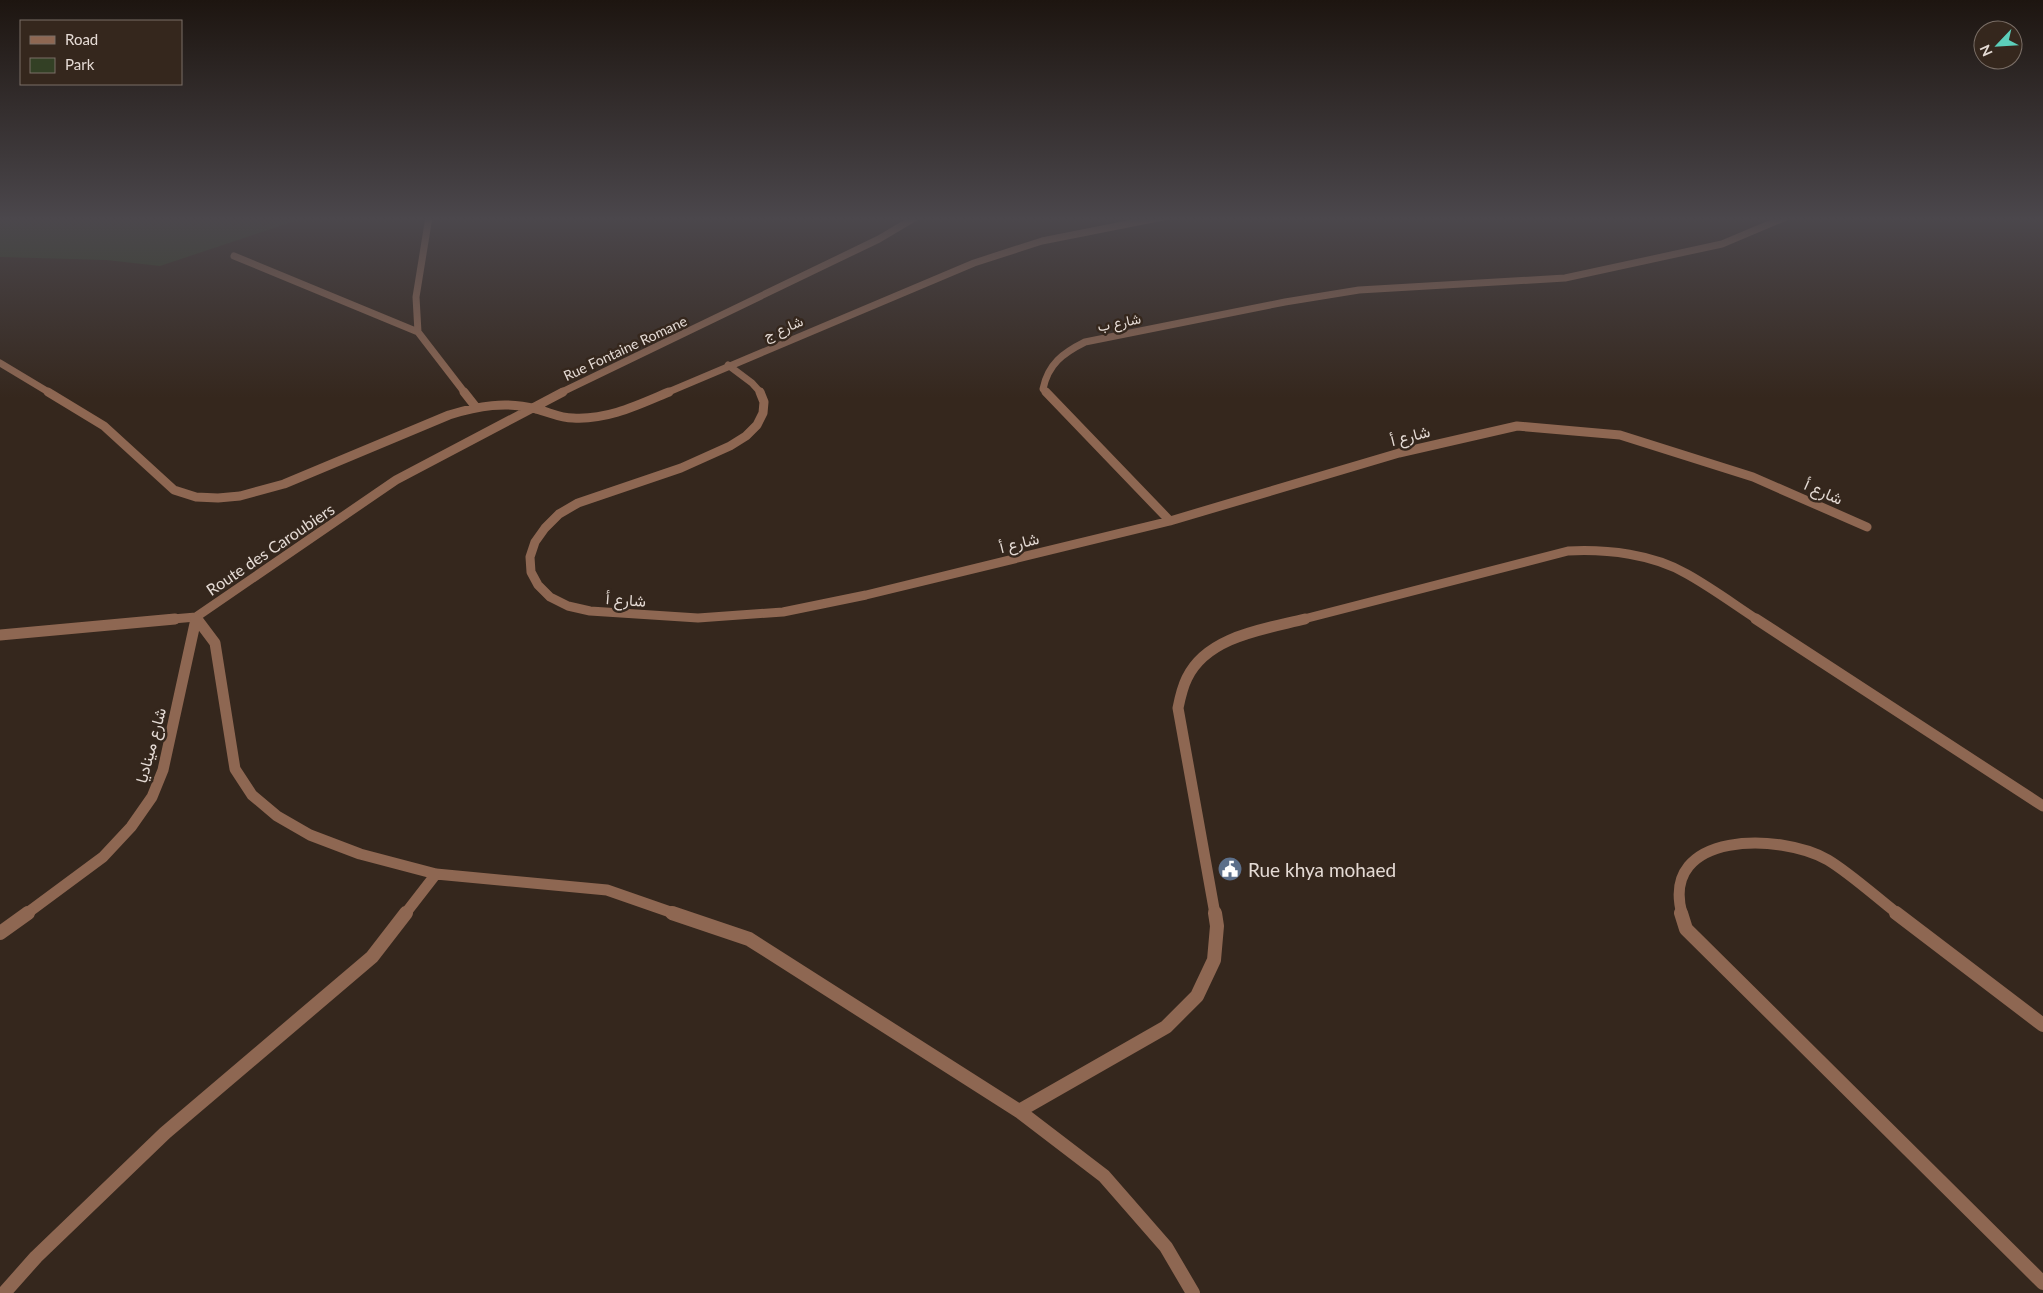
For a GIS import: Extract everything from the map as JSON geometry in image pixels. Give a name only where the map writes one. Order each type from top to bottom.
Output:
[{"type":"street","points":[[286,277],[418,332],[475,406]]},
{"type":"street","points":[[418,332],[416,297],[420,277]]},
{"type":"street","name":"Rue Fontaine Romane","points":[[532,407],[800,277]]},
{"type":"street","name":"شارع ج","points":[[0,363],[104,426],[174,490],[199,498],[234,497],[272,488],[475,406],[506,405],[532,407],[565,418],[588,418],[628,410],[940,277]]},
{"type":"street","name":"شارع ب","points":[[1170,521],[1043,389],[1045,375],[1053,362],[1067,351],[1085,342],[1285,302],[1360,290],[1568,277]]},
{"type":"street","name":"شارع أ","points":[[728,366],[752,383],[760,392],[764,402],[763,413],[757,425],[746,436],[714,454],[681,468],[578,503],[559,514],[545,528],[535,542],[530,557],[531,572],[538,585],[550,597],[568,606],[590,612],[698,618],[784,612],[866,595],[1170,521],[1398,453],[1517,426],[1620,435],[1753,477],[1867,527]]},
{"type":"street","name":"Route des Caroubiers","points":[[0,635],[196,617],[396,480],[532,407]]},
{"type":"street","points":[[1019,1111],[1166,1027],[1197,996],[1214,960],[1217,926],[1178,708],[1181,687],[1192,668],[1208,652],[1229,640],[1254,632],[1568,551],[1590,549],[1613,550],[1638,555],[1686,573],[2043,806]]},
{"type":"street","points":[[196,617],[215,643],[235,769],[252,796],[276,816],[310,836],[360,854],[436,874],[606,890],[749,939],[1019,1111],[1104,1176],[1166,1248],[1193,1293]]},
{"type":"street","name":"شارع ميناديا","points":[[0,933],[103,858],[131,827],[152,798],[163,770],[196,617]]},
{"type":"street","points":[[2043,1025],[1828,860],[1790,847],[1754,842],[1730,844],[1722,845],[1698,856],[1683,875],[1679,900],[1686,929],[2043,1283]]},
{"type":"street","points":[[4,1293],[36,1257],[165,1133],[372,957],[436,874]]},
{"type":"place","name":"Rue khya mohaed","points":[[1230,869]]}]
